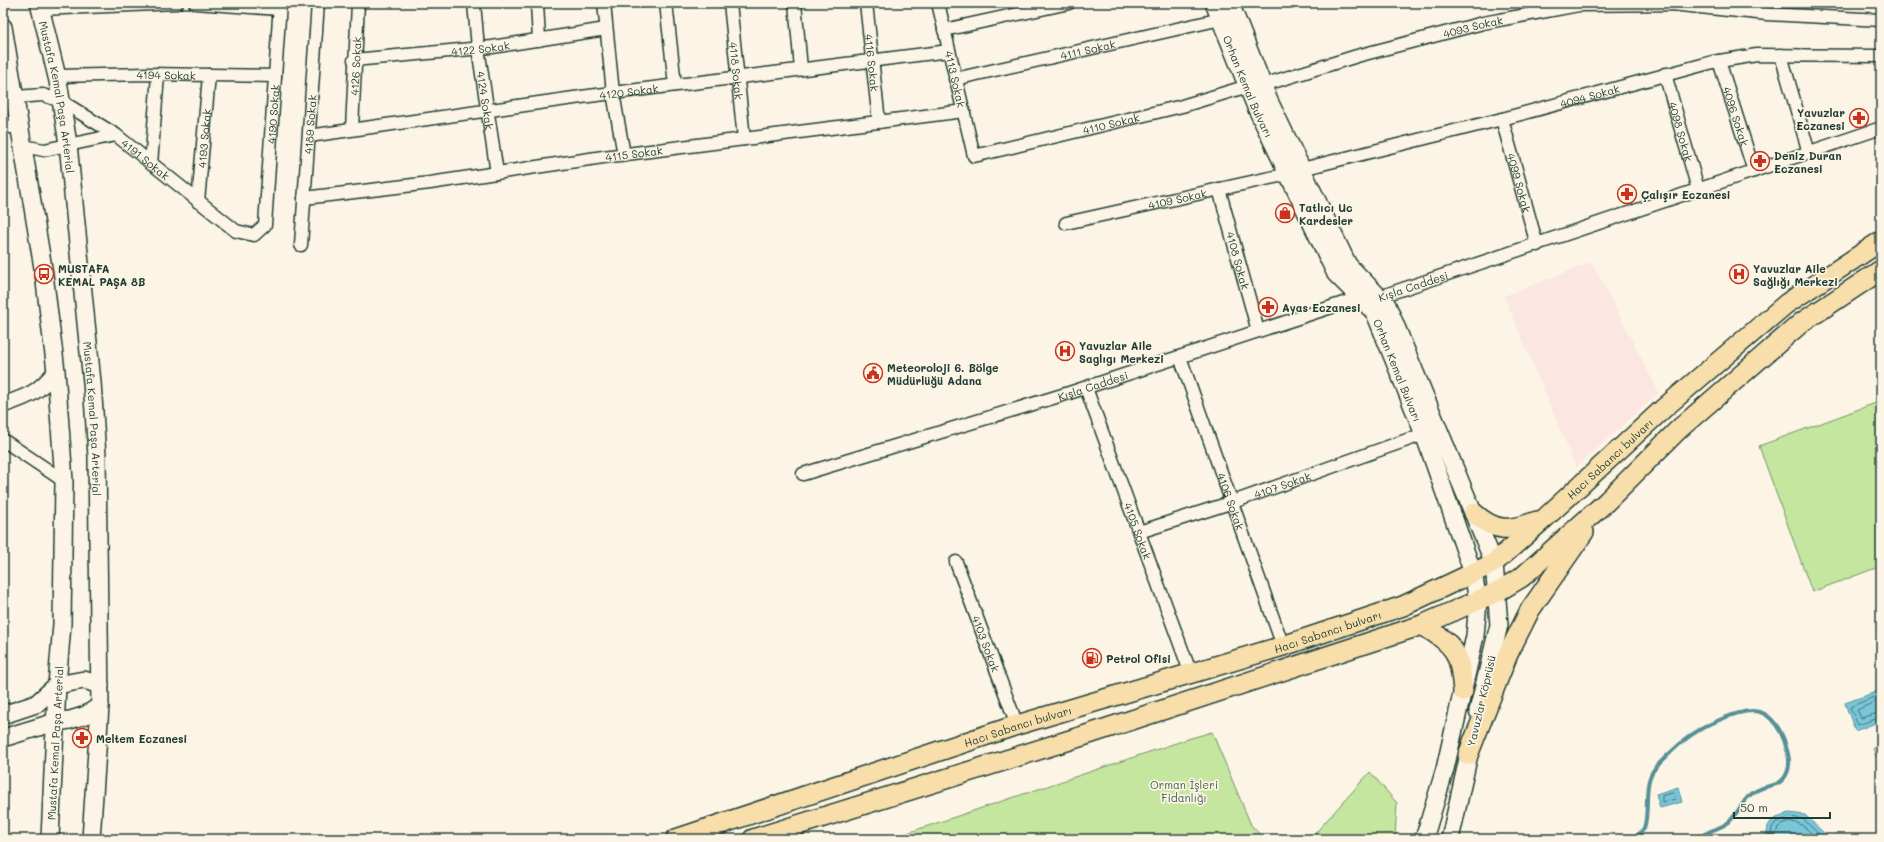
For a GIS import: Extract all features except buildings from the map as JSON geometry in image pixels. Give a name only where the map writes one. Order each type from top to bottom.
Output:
[{"type":"main road","name":"Orhan Kemal Bulvarı","points":[[1214,3],[1295,172],[1336,274],[1375,313],[1424,434],[1473,573],[1478,601]]},
{"type":"main road","name":"Orhan Kemal Bulvarı","points":[[1230,3],[1255,86]]},
{"type":"main road","name":"Mustafa Kemal Paşa Arterial","points":[[40,6],[57,76],[68,144],[92,382],[97,456],[100,706],[91,839]]},
{"type":"main road","name":"Mustafa Kemal Paşa Arterial","points":[[3,27],[44,274],[56,371],[64,481],[62,624],[57,685],[50,839]]},
{"type":"main road","name":"Orhan Kemal Bulvarı","points":[[1295,172],[1348,265],[1387,305],[1494,562]]},
{"type":"main road","name":"Hacı Sabancı bulvarı","points":[[676,839],[1018,725],[1283,646],[1403,606],[1473,573],[1494,562],[1546,518],[1664,408],[1786,304],[1881,241]]},
{"type":"main road","points":[[753,839],[1078,737],[1422,625],[1497,592],[1522,576],[1606,502],[1679,429],[1801,323],[1881,270]]},
{"type":"main road","points":[[1468,754],[1508,654],[1530,610],[1606,502]]},
{"type":"main road","points":[[1474,513],[1486,524],[1500,529],[1514,528],[1546,518]]},
{"type":"main road","name":"Yavuzlar Köprüsü","points":[[1450,839],[1468,754],[1499,625],[1494,562]]},
{"type":"main road","name":"Yavuzlar Köprüsü","points":[[1424,839],[1445,769],[1463,692],[1474,636],[1478,601]]},
{"type":"main road","points":[[1422,625],[1446,640],[1455,650],[1460,665],[1463,692]]},
{"type":"main road","points":[[3,714],[36,704],[57,685],[84,680],[100,685]]},
{"type":"main road","points":[[3,738],[55,722],[86,716],[100,706]]},
{"type":"street","points":[[40,6],[177,3]]},
{"type":"street","points":[[195,3],[280,6]]},
{"type":"street","name":"4189 Sokak","points":[[301,245],[318,3]]},
{"type":"street","name":"4126 Sokak","points":[[352,129],[354,60],[358,3]]},
{"type":"street","name":"4124 Sokak","points":[[474,3],[478,48],[497,173]]},
{"type":"street","points":[[536,3],[539,40]]},
{"type":"street","points":[[604,3],[613,93],[624,155]]},
{"type":"street","points":[[666,3],[675,85]]},
{"type":"street","name":"4118 Sokak","points":[[730,3],[744,139]]},
{"type":"street","points":[[795,3],[801,70]]},
{"type":"street","name":"4116 Sokak","points":[[866,3],[871,61],[879,122]]},
{"type":"street","name":"4113 Sokak","points":[[938,3],[974,156]]},
{"type":"street","points":[[944,30],[1069,3]]},
{"type":"street","name":"4093 Sokak","points":[[1255,86],[1357,56],[1468,27],[1579,5],[1671,4],[1767,14],[1881,20]]},
{"type":"street","name":"4190 Sokak","points":[[265,224],[280,6]]},
{"type":"street","name":"4111 Sokak","points":[[955,79],[1221,19]]},
{"type":"street","name":"4122 Sokak","points":[[354,60],[478,48],[606,29]]},
{"type":"street","name":"4120 Sokak","points":[[309,136],[613,93],[949,51]]},
{"type":"street","name":"4094 Sokak","points":[[1295,172],[1502,120],[1665,74],[1719,61],[1757,55],[1881,56]]},
{"type":"street","points":[[1781,55],[1809,152]]},
{"type":"street","name":"4096 Sokak","points":[[1719,61],[1754,171]]},
{"type":"street","name":"4098 Sokak","points":[[1665,74],[1698,189]]},
{"type":"street","points":[[151,164],[158,75]]},
{"type":"street","name":"4193 Sokak","points":[[198,202],[209,75]]},
{"type":"street","name":"4194 Sokak","points":[[57,76],[275,76]]},
{"type":"street","name":"4110 Sokak","points":[[974,156],[1182,106],[1255,86]]},
{"type":"street","name":"4191 Sokak","points":[[15,97],[43,96],[61,101],[116,135],[236,231],[254,235],[265,224]]},
{"type":"street","name":"4115 Sokak","points":[[304,198],[430,183],[624,155],[964,111]]},
{"type":"street","name":"4099 Sokak","points":[[1502,120],[1537,245]]},
{"type":"street","points":[[3,126],[20,128]]},
{"type":"street","name":"Kışla Caddesi","points":[[803,474],[1086,388],[1360,298],[1379,297],[1881,128]]},
{"type":"street","points":[[23,146],[44,150],[116,135]]},
{"type":"street","name":"4109 Sokak","points":[[1066,223],[1295,172]]},
{"type":"street","name":"4108 Sokak","points":[[1219,189],[1258,331]]},
{"type":"street","name":"4106 Sokak","points":[[1180,356],[1283,646]]},
{"type":"street","points":[[3,405],[32,395],[45,384],[56,371]]},
{"type":"street","name":"4105 Sokak","points":[[1086,388],[1191,674]]},
{"type":"street","name":"4107 Sokak","points":[[1139,532],[1233,502],[1424,434]]},
{"type":"street","points":[[3,440],[64,481]]},
{"type":"street","name":"4103 Sokak","points":[[956,562],[1018,725]]},
{"type":"shaded area","points":[[1592,262],[1659,393],[1576,467],[1504,296]]},
{"type":"green space","points":[[1881,401],[1881,566],[1812,592],[1759,446]]},
{"type":"green space","name":"Orman İşleri Fidanlığı","points":[[1212,732],[1251,825],[1264,839],[889,839],[1191,738]]},
{"type":"green space","points":[[1881,745],[1881,769],[1873,748]]},
{"type":"green space","points":[[1370,772],[1397,803],[1395,839],[1310,839]]},
{"type":"water","points":[[1881,690],[1881,721],[1855,731],[1845,703]]},
{"type":"water","points":[[1678,787],[1682,802],[1660,808],[1656,794]]},
{"type":"water","points":[[1789,813],[1805,815],[1830,839],[1766,839],[1768,826],[1772,820]]},
{"type":"waterway","points":[[1634,839],[1644,828],[1646,822],[1647,791],[1650,777],[1653,771],[1669,754],[1692,734],[1718,720],[1745,712],[1753,711],[1764,714],[1776,725],[1784,740],[1788,752],[1789,765],[1785,778],[1778,783],[1764,787],[1750,795],[1729,822],[1697,839]]},
{"type":"place","name":"Yavuzlar Eczanesi","points":[[1859,118]]},
{"type":"place","name":"Deniz Duran Eczanesi","points":[[1760,161]]},
{"type":"place","name":"Çalışır Eczanesi","points":[[1627,194]]},
{"type":"place","name":"Tatlıcı Uc Kardesler","points":[[1285,213]]},
{"type":"place","name":"MUSTAFA KEMAL PAŞA 8B","points":[[44,274]]},
{"type":"place","name":"Yavuzlar Aile Sağlığı Merkezi","points":[[1739,274]]},
{"type":"place","name":"Ayas Eczanesi","points":[[1268,307]]},
{"type":"place","name":"Yavuzlar Aile Saglıgı Merkezi","points":[[1065,351]]},
{"type":"place","name":"Meteoroloji 6. Bölge Müdürlüğü Adana","points":[[873,373]]},
{"type":"place","name":"Petrol Ofisi","points":[[1092,658]]},
{"type":"place","name":"Meltem Eczanesi","points":[[82,738]]}]
